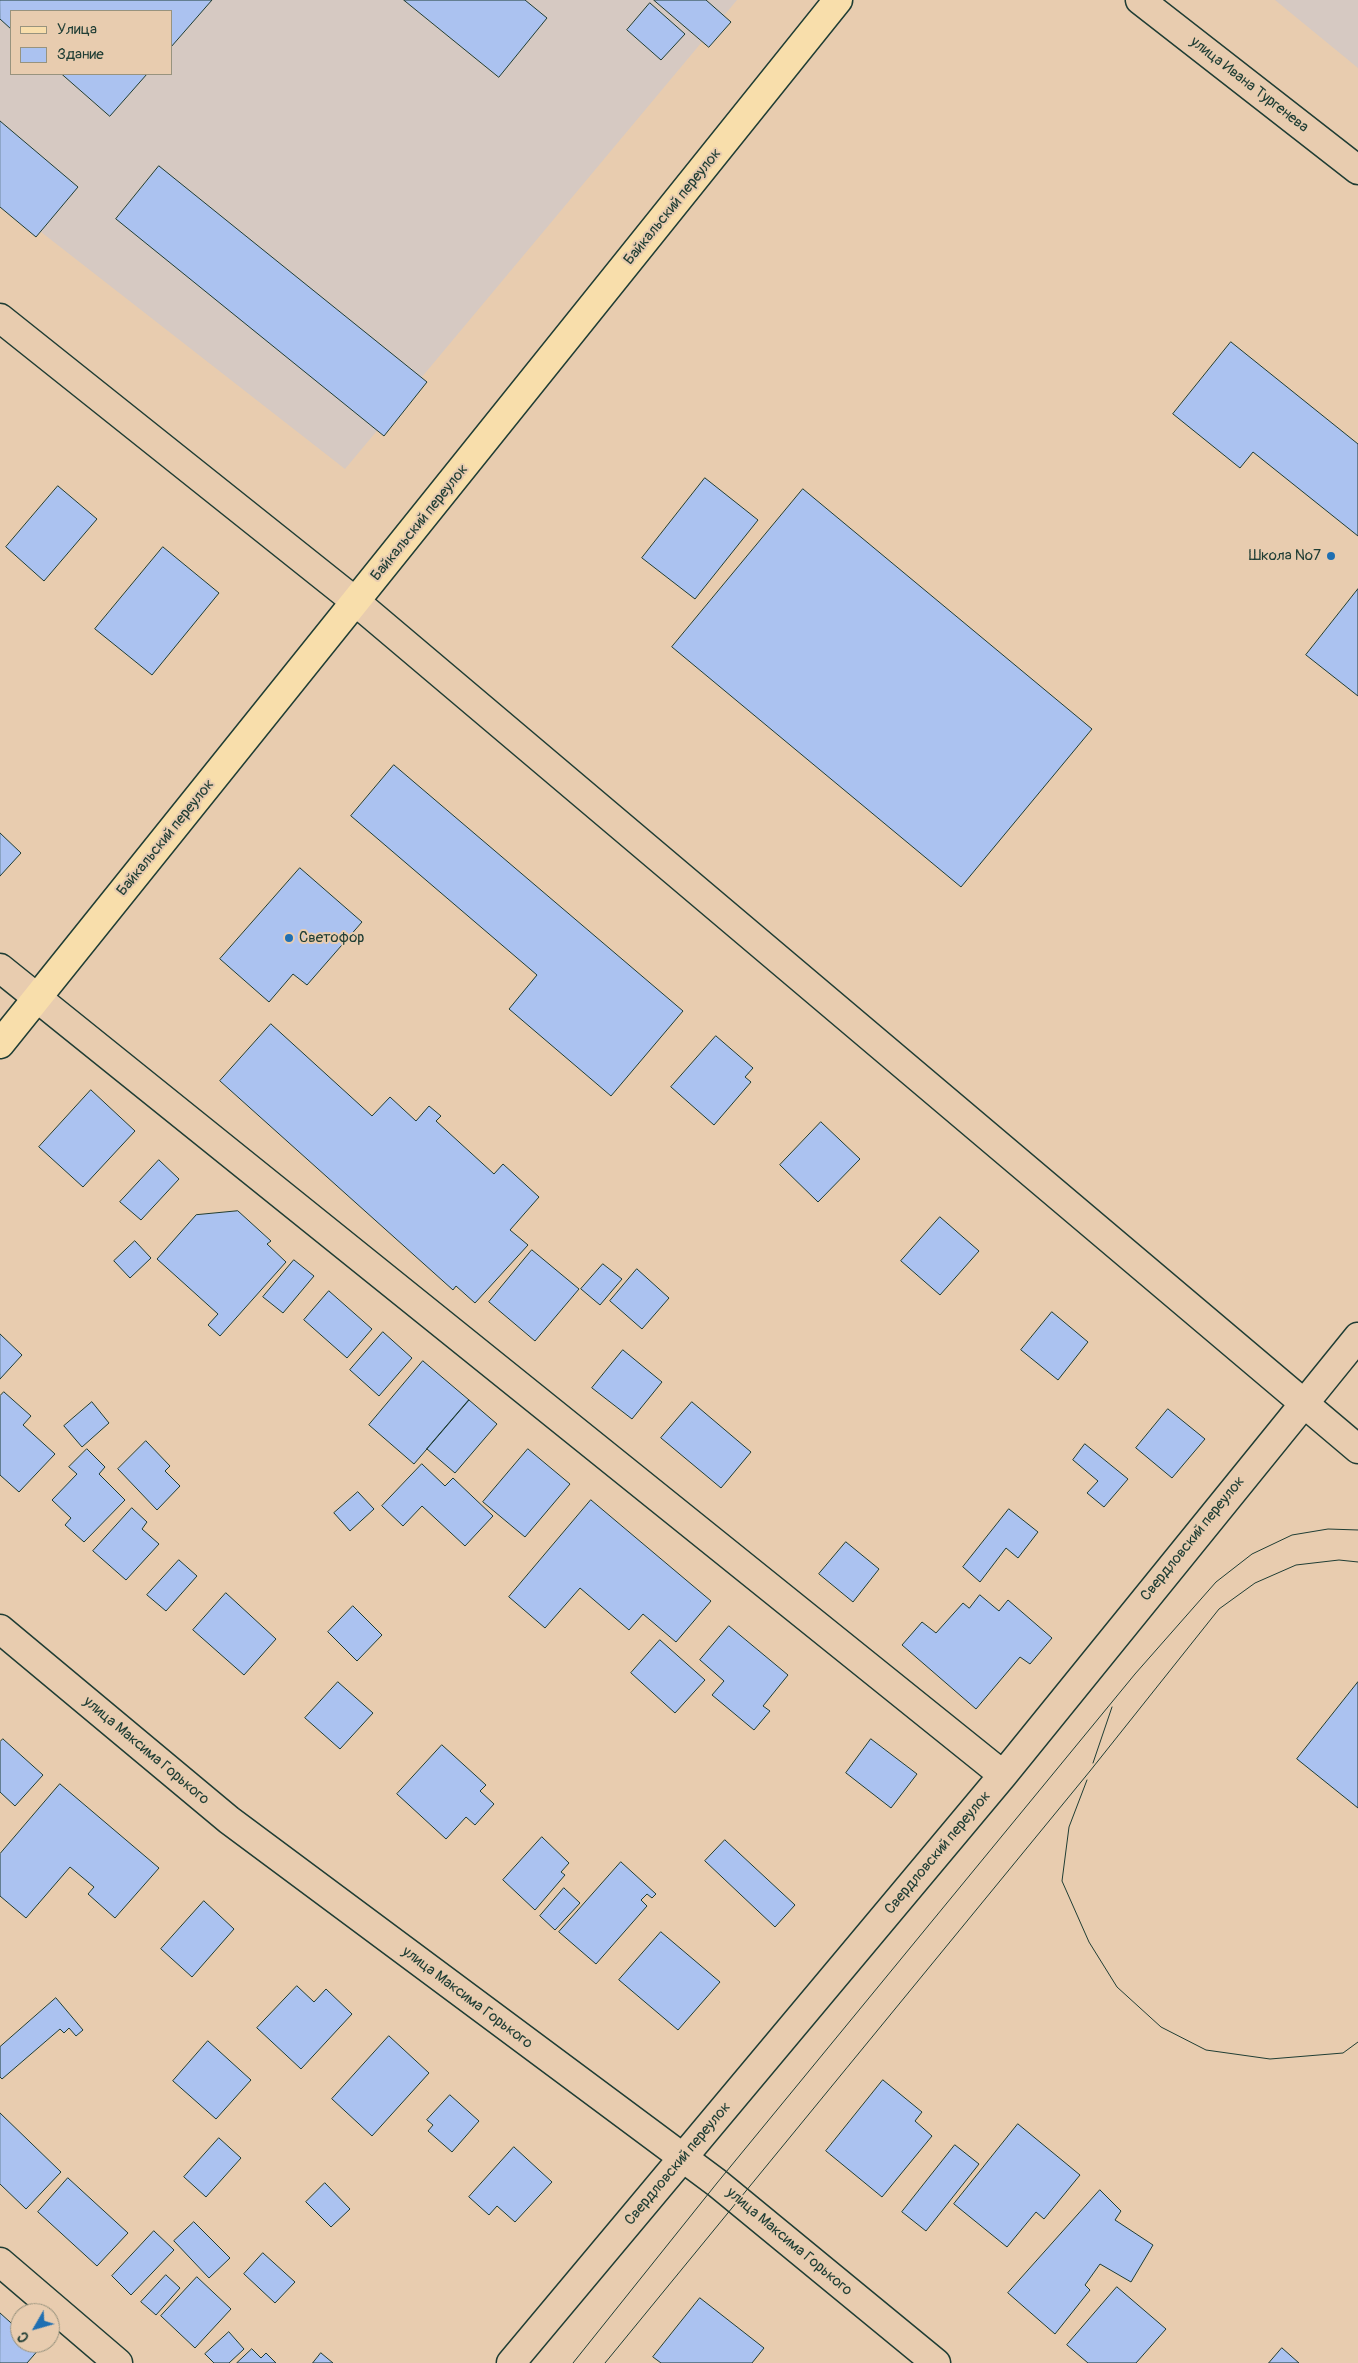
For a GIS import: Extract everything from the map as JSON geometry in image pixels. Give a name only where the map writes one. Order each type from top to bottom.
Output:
[{"type":"main road","name":"Байкальский переулок","points":[[0,1044],[838,0]]},
{"type":"street","name":"улица Ивана Тургенева","points":[[1140,0],[1358,170]]},
{"type":"street","points":[[0,318],[356,602],[1302,1404],[1358,1449]]},
{"type":"street","points":[[0,968],[1003,1775]]},
{"type":"street","name":"Свердловский переулок","points":[[510,2363],[683,2159],[1003,1775],[1358,1337]]},
{"type":"street","name":"улица Максима Горького","points":[[0,1629],[229,1820],[717,2183],[936,2363]]},
{"type":"street","points":[[0,2262],[118,2363]]},
{"type":"shaded area","points":[[0,0],[737,0],[345,469],[0,200]]},
{"type":"shaded area","points":[[1275,0],[1358,0],[1358,68]]},
{"type":"building","points":[[0,0],[212,0],[172,46],[172,10],[10,10],[10,28],[0,19]]},
{"type":"building","points":[[404,0],[525,0],[547,18],[499,77]]},
{"type":"building","points":[[654,0],[706,0],[731,22],[709,47]]},
{"type":"building","points":[[650,3],[685,34],[661,60],[627,30]]},
{"type":"building","points":[[63,75],[146,75],[110,116]]},
{"type":"building","points":[[0,121],[78,187],[36,237],[0,207]]},
{"type":"building","points":[[159,166],[427,382],[384,436],[116,219]]},
{"type":"building","points":[[1231,342],[1358,444],[1358,536],[1253,452],[1240,468],[1173,414]]},
{"type":"building","points":[[705,478],[758,520],[695,599],[642,558]]},
{"type":"building","points":[[58,486],[97,519],[44,581],[6,547]]},
{"type":"building","points":[[803,489],[1092,729],[961,887],[672,647]]},
{"type":"building","points":[[163,547],[219,593],[152,675],[95,629]]},
{"type":"building","points":[[1358,589],[1358,696],[1306,655]]},
{"type":"building","points":[[394,765],[683,1011],[611,1096],[509,1009],[537,975],[351,816]]},
{"type":"building","points":[[0,833],[21,853],[0,876]]},
{"type":"building","points":[[300,868],[362,922],[307,985],[293,974],[269,1002],[220,959]]},
{"type":"building","points":[[271,1024],[372,1116],[390,1097],[416,1121],[429,1106],[441,1116],[436,1121],[494,1174],[503,1164],[539,1197],[510,1230],[528,1245],[475,1303],[456,1286],[453,1290],[220,1081]]},
{"type":"building","points":[[716,1036],[753,1068],[745,1077],[751,1082],[714,1125],[671,1087]]},
{"type":"building","points":[[91,1090],[135,1131],[83,1187],[39,1147]]},
{"type":"building","points":[[821,1122],[860,1159],[818,1202],[780,1165]]},
{"type":"building","points":[[159,1160],[179,1179],[141,1220],[120,1202]]},
{"type":"building","points":[[238,1211],[271,1241],[267,1244],[286,1262],[220,1336],[208,1325],[218,1314],[157,1259],[196,1215]]},
{"type":"building","points":[[940,1217],[979,1251],[940,1295],[901,1261]]},
{"type":"building","points":[[135,1241],[151,1258],[130,1278],[114,1261]]},
{"type":"building","points":[[532,1250],[579,1289],[535,1341],[489,1302]]},
{"type":"building","points":[[294,1260],[314,1276],[283,1313],[263,1297]]},
{"type":"building","points":[[603,1264],[622,1279],[600,1305],[581,1289]]},
{"type":"building","points":[[637,1269],[669,1298],[642,1329],[610,1301]]},
{"type":"building","points":[[329,1291],[372,1329],[347,1358],[304,1320]]},
{"type":"building","points":[[1052,1312],[1088,1342],[1058,1380],[1021,1350]]},
{"type":"building","points":[[383,1332],[412,1358],[379,1396],[350,1370]]},
{"type":"building","points":[[0,1334],[22,1355],[0,1379]]},
{"type":"building","points":[[623,1350],[662,1382],[632,1419],[592,1388]]},
{"type":"building","points":[[423,1361],[469,1400],[414,1464],[369,1425]]},
{"type":"building","points":[[4,1392],[31,1416],[23,1425],[55,1454],[19,1492],[0,1475],[0,1396]]},
{"type":"building","points":[[469,1400],[497,1424],[455,1473],[427,1449]]},
{"type":"building","points":[[92,1402],[109,1423],[82,1447],[64,1426]]},
{"type":"building","points":[[692,1402],[751,1452],[721,1488],[661,1438]]},
{"type":"building","points":[[1168,1409],[1205,1439],[1172,1478],[1136,1448]]},
{"type":"building","points":[[146,1441],[170,1466],[165,1471],[180,1486],[157,1510],[118,1469]]},
{"type":"building","points":[[1085,1444],[1128,1479],[1104,1507],[1087,1493],[1098,1481],[1073,1460]]},
{"type":"building","points":[[87,1449],[105,1467],[99,1474],[125,1500],[84,1542],[65,1525],[71,1518],[52,1500],[77,1474],[69,1467]]},
{"type":"building","points":[[528,1449],[570,1484],[525,1537],[483,1502]]},
{"type":"building","points":[[422,1464],[445,1486],[453,1478],[493,1516],[465,1546],[422,1506],[403,1526],[382,1506]]},
{"type":"building","points":[[358,1492],[374,1509],[350,1531],[334,1513]]},
{"type":"building","points":[[591,1500],[711,1601],[676,1642],[643,1614],[629,1630],[580,1588],[545,1628],[509,1597]]},
{"type":"building","points":[[132,1508],[147,1522],[142,1529],[159,1544],[126,1580],[93,1551]]},
{"type":"building","points":[[1009,1509],[1038,1532],[1018,1558],[1006,1548],[980,1582],[963,1567]]},
{"type":"building","points":[[846,1542],[879,1569],[853,1602],[819,1574]]},
{"type":"building","points":[[179,1560],[197,1576],[166,1611],[147,1595]]},
{"type":"building","points":[[226,1593],[276,1639],[244,1675],[193,1630]]},
{"type":"building","points":[[980,1595],[999,1611],[1008,1600],[1052,1638],[1030,1664],[1020,1657],[976,1709],[902,1645],[922,1622],[936,1633],[963,1603],[969,1608]]},
{"type":"building","points":[[353,1606],[382,1635],[357,1661],[328,1632]]},
{"type":"building","points":[[729,1626],[788,1675],[763,1706],[770,1711],[754,1730],[712,1695],[724,1681],[700,1660]]},
{"type":"building","points":[[660,1640],[705,1680],[675,1713],[631,1673]]},
{"type":"building","points":[[338,1682],[373,1713],[340,1749],[305,1718]]},
{"type":"building","points":[[1358,1682],[1358,1808],[1297,1759]]},
{"type":"building","points":[[3,1739],[43,1775],[15,1806],[0,1792],[0,1742]]},
{"type":"building","points":[[871,1739],[917,1774],[891,1808],[846,1773]]},
{"type":"building","points":[[442,1745],[486,1785],[480,1791],[494,1804],[475,1825],[466,1817],[446,1839],[397,1794]]},
{"type":"building","points":[[60,1784],[159,1868],[115,1918],[88,1894],[94,1887],[70,1867],[26,1918],[0,1896],[0,1854]]},
{"type":"building","points":[[542,1837],[569,1863],[561,1872],[565,1875],[535,1910],[503,1880]]},
{"type":"building","points":[[725,1840],[795,1905],[775,1927],[705,1861]]},
{"type":"building","points":[[621,1862],[656,1894],[652,1898],[647,1894],[641,1900],[647,1906],[596,1964],[559,1932]]},
{"type":"building","points":[[564,1888],[580,1903],[555,1930],[540,1916]]},
{"type":"building","points":[[204,1901],[234,1929],[192,1977],[161,1949]]},
{"type":"building","points":[[661,1932],[720,1982],[678,2030],[619,1980]]},
{"type":"building","points":[[297,1986],[314,2002],[326,1989],[352,2014],[301,2069],[257,2028]]},
{"type":"building","points":[[56,1998],[83,2030],[76,2036],[69,2028],[64,2033],[60,2029],[2,2079],[0,2077],[0,2047]]},
{"type":"building","points":[[389,2036],[429,2073],[372,2136],[332,2099]]},
{"type":"building","points":[[208,2041],[251,2080],[216,2119],[173,2081]]},
{"type":"building","points":[[883,2080],[922,2112],[915,2121],[932,2136],[882,2197],[826,2151]]},
{"type":"building","points":[[450,2095],[479,2121],[452,2152],[428,2131],[433,2125],[427,2120]]},
{"type":"building","points":[[0,2113],[61,2172],[26,2209],[0,2184]]},
{"type":"building","points":[[1018,2124],[1080,2175],[1044,2219],[1036,2212],[1007,2247],[954,2204]]},
{"type":"building","points":[[219,2138],[241,2158],[206,2197],[184,2177]]},
{"type":"building","points":[[955,2145],[979,2164],[926,2231],[902,2212]]},
{"type":"building","points":[[514,2147],[552,2182],[515,2222],[497,2206],[489,2215],[469,2197]]},
{"type":"building","points":[[68,2178],[128,2233],[97,2266],[38,2212]]},
{"type":"building","points":[[325,2183],[350,2209],[331,2227],[306,2202]]},
{"type":"building","points":[[1100,2190],[1121,2211],[1115,2220],[1153,2245],[1131,2282],[1100,2264],[1085,2285],[1090,2290],[1055,2334],[1008,2293]]},
{"type":"building","points":[[194,2222],[230,2258],[209,2278],[174,2241]]},
{"type":"building","points":[[154,2231],[174,2250],[131,2295],[112,2276]]},
{"type":"building","points":[[263,2253],[295,2282],[275,2303],[244,2274]]},
{"type":"building","points":[[166,2275],[180,2288],[156,2315],[141,2302]]},
{"type":"building","points":[[197,2277],[231,2309],[195,2348],[161,2316]]},
{"type":"building","points":[[1117,2287],[1166,2329],[1136,2363],[1088,2363],[1067,2345]]},
{"type":"building","points":[[700,2298],[764,2348],[752,2363],[661,2363],[653,2357]]},
{"type":"building","points":[[0,2313],[10,2322],[10,2353],[36,2353],[27,2363],[0,2363]]},
{"type":"building","points":[[229,2332],[244,2349],[229,2363],[214,2363],[205,2354]]},
{"type":"building","points":[[1282,2348],[1299,2363],[1269,2363]]},
{"type":"building","points":[[252,2349],[261,2358],[266,2353],[276,2363],[237,2363]]},
{"type":"building","points":[[321,2353],[333,2363],[313,2363]]},
{"type":"tram line","points":[[573,2363],[717,2183],[1135,1674],[1216,1582],[1252,1554],[1292,1535],[1328,1529],[1358,1530]]},
{"type":"tram line","points":[[605,2363],[1090,1771],[1219,1609],[1255,1583],[1296,1565],[1339,1560],[1358,1562]]},
{"type":"tram line","points":[[1093,1763],[1112,1707]]},
{"type":"tram line","points":[[1087,1780],[1069,1827],[1062,1881],[1089,1942],[1117,1987],[1161,2027],[1206,2050],[1270,2059],[1343,2053],[1358,2042]]},
{"type":"place","name":"Школа №7","points":[[1331,556]]},
{"type":"place","name":"Светофор","points":[[289,938]]}]
